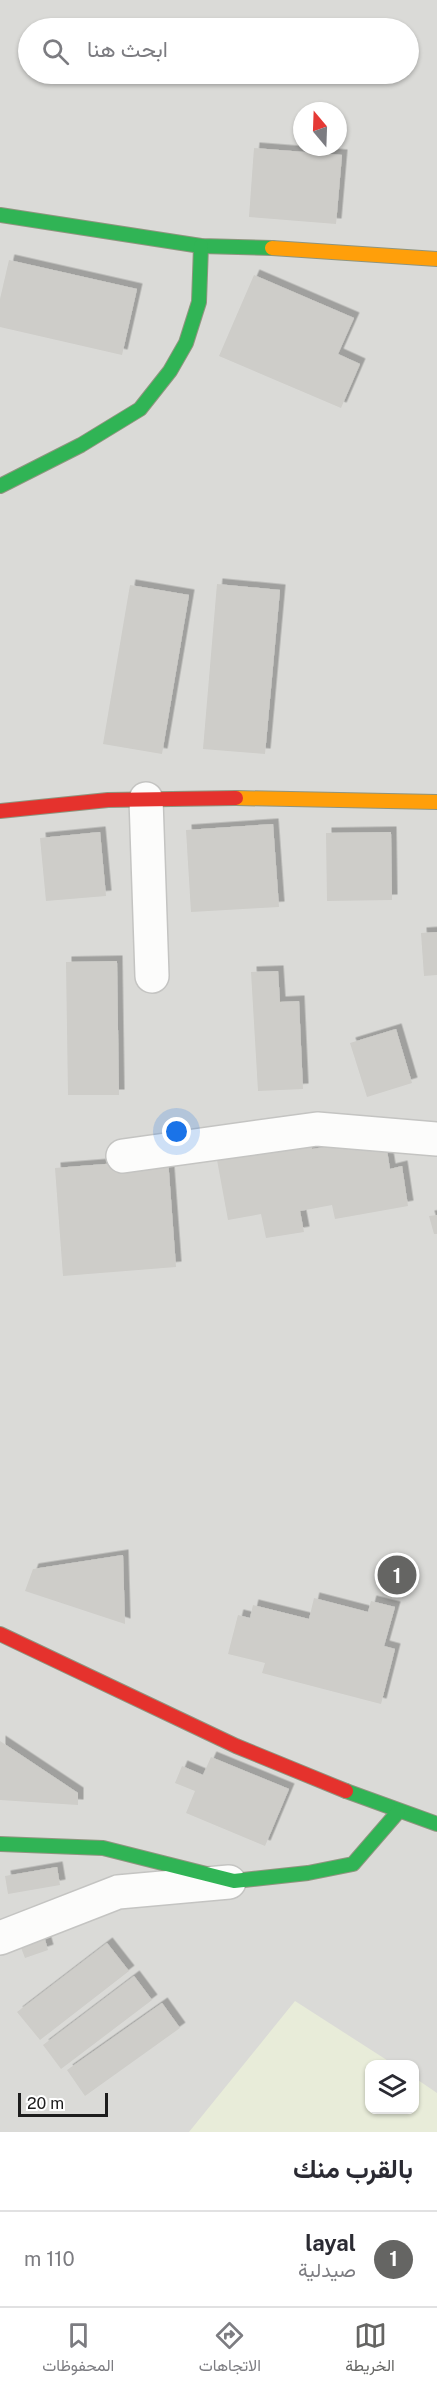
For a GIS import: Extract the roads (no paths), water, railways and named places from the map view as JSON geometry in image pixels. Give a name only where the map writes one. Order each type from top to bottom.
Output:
[{"type":"street","points":[[0,215],[201,246],[318,250],[437,260]]},
{"type":"street","points":[[0,486],[81,445],[140,409],[170,371],[186,343],[199,302],[201,246]]},
{"type":"street","points":[[146,799],[152,976]]},
{"type":"street","points":[[0,811],[66,801],[146,799],[437,802]]},
{"type":"street","points":[[123,1156],[316,1130],[437,1138]]},
{"type":"street","points":[[0,1634],[236,1746],[398,1812],[437,1824]]},
{"type":"street","points":[[0,1938],[118,1892],[308,1874],[353,1864],[398,1812]]},
{"type":"street","points":[[0,1844],[103,1848],[234,1881]]},
{"type":"place","name":"layal","points":[[397,1575]]}]
